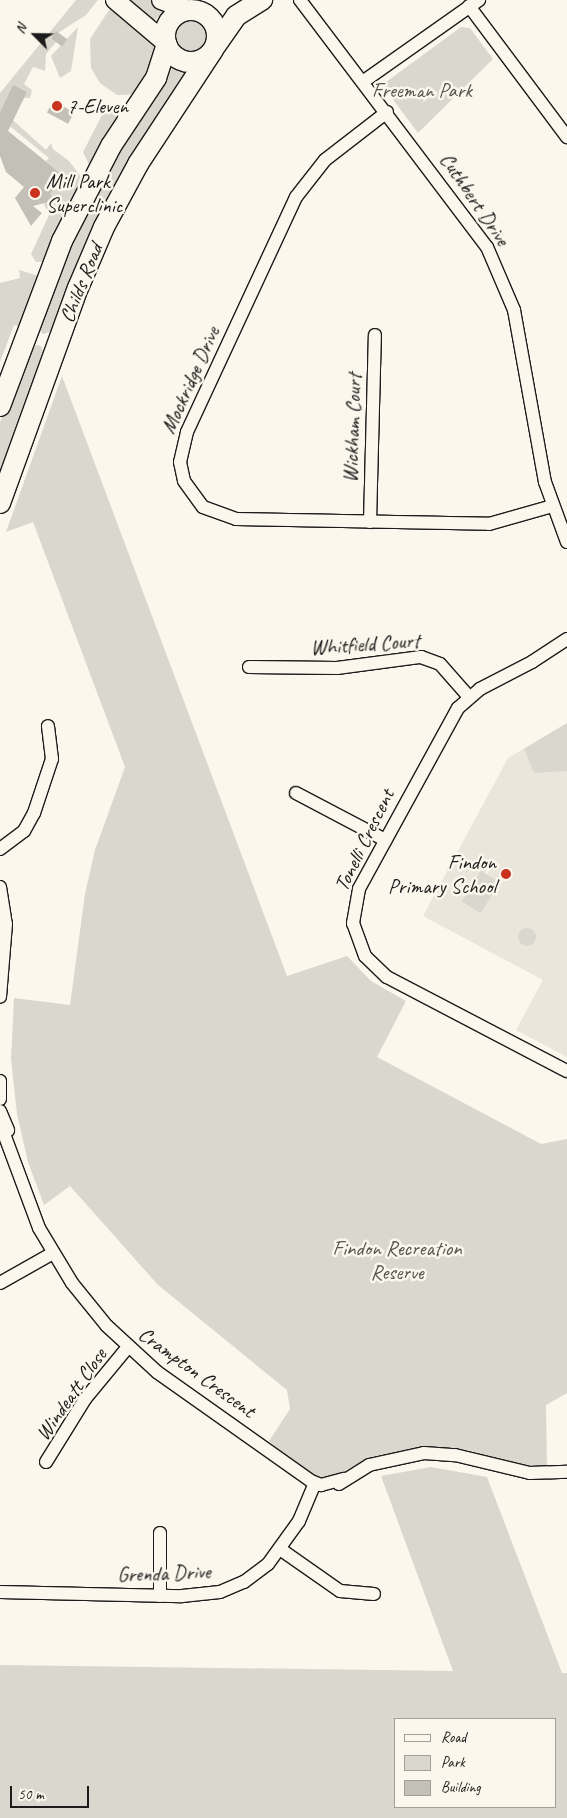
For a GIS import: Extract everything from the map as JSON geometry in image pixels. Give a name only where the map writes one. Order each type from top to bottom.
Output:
[{"type":"main road","points":[[115,0],[187,61],[196,61],[213,49],[213,22],[191,10],[161,0]]},
{"type":"main road","points":[[167,45],[169,22],[212,0]]},
{"type":"main road","name":"Childs Road","points":[[0,503],[91,255],[120,196],[236,16],[262,0]]},
{"type":"main road","name":"Childs Road","points":[[0,406],[26,334],[76,210],[111,146],[156,78],[167,45]]},
{"type":"main road","points":[[26,334],[57,346]]},
{"type":"street","name":"Cuthbert Drive","points":[[300,0],[388,112],[472,224],[504,285],[519,331],[552,506],[567,542]]},
{"type":"street","points":[[364,81],[474,3],[567,137]]},
{"type":"street","name":"Mockridge Drive","points":[[388,112],[325,160],[296,196],[188,432],[180,462],[184,481],[194,499],[225,517],[489,524],[552,506]]},
{"type":"street","name":"Wickham Court","points":[[370,522],[374,335]]},
{"type":"street","name":"Tonelli Crescent","points":[[567,639],[470,697],[442,732],[359,889],[353,909],[355,936],[365,956],[399,983],[567,1071]]},
{"type":"street","name":"Whitfield Court","points":[[249,667],[337,668],[421,657],[440,664],[470,697]]},
{"type":"street","points":[[0,849],[24,830],[34,813],[52,759],[48,726]]},
{"type":"street","points":[[296,794],[385,840]]},
{"type":"street","points":[[0,887],[6,924],[0,989]]},
{"type":"street","points":[[0,1081],[0,1099]]},
{"type":"street","name":"Crampton Crescent","points":[[0,1111],[8,1125],[8,1140]]},
{"type":"street","name":"Crampton Crescent","points":[[0,1123],[8,1140],[29,1206],[52,1253],[88,1305],[127,1348],[293,1468],[314,1488]]},
{"type":"street","points":[[0,1283],[52,1253]]},
{"type":"street","name":"Windeatt Close","points":[[46,1462],[86,1399],[127,1348]]},
{"type":"street","points":[[314,1488],[344,1479],[369,1465],[424,1453],[455,1454],[530,1473],[567,1472]]},
{"type":"street","name":"Grenda Drive","points":[[0,1592],[198,1596],[232,1587],[256,1575],[280,1549],[299,1521],[312,1507],[314,1488]]},
{"type":"street","points":[[160,1533],[160,1596]]},
{"type":"street","points":[[280,1549],[340,1591],[374,1594]]},
{"type":"shaded area","name":"Findon Primary School","points":[[567,723],[567,1057],[516,1030],[543,980],[423,916],[508,758]]},
{"type":"green space","points":[[76,0],[98,0],[86,15],[50,38],[56,42],[46,54],[45,71],[33,67],[24,84],[32,90],[30,98],[24,98],[27,92],[13,86],[0,112],[0,93]]},
{"type":"green space","points":[[127,0],[151,0],[165,11],[154,21]]},
{"type":"green space","points":[[111,7],[158,50],[138,94],[117,95],[100,83],[91,68],[90,39]]},
{"type":"green space","points":[[192,20],[198,21],[203,25],[207,30],[207,42],[203,47],[198,51],[192,52],[186,51],[181,47],[177,42],[176,36],[177,30],[181,25],[186,21]]},
{"type":"green space","points":[[78,27],[71,71],[60,78],[51,56]]},
{"type":"green space","name":"Freeman Park","points":[[461,27],[470,28],[493,59],[418,133],[385,89],[386,82]]},
{"type":"green space","points":[[171,65],[191,73],[53,331],[43,334],[39,330],[77,221]]},
{"type":"green space","points":[[130,107],[91,169],[83,152],[102,115],[109,109]]},
{"type":"green space","points":[[0,113],[14,121],[46,150],[51,143],[53,149],[69,161],[85,182],[44,262],[36,262],[31,254],[49,215],[44,204],[54,198],[50,194],[64,176],[46,161],[49,158],[0,118]]},
{"type":"green space","points":[[19,270],[39,276],[23,328],[14,325],[0,362],[0,283],[20,278]]},
{"type":"green space","points":[[36,345],[41,346],[45,356],[0,487],[0,422],[21,364]]},
{"type":"green space","name":"Findon Recreation Reserve","points":[[62,376],[287,976],[347,956],[371,981],[406,1001],[377,1057],[541,1144],[567,1139],[567,1393],[546,1405],[547,1467],[516,1465],[468,1450],[430,1446],[374,1456],[327,1480],[314,1479],[269,1441],[290,1409],[287,1390],[158,1285],[70,1186],[44,1205],[28,1162],[17,1114],[11,1059],[14,998],[70,1005],[85,894],[95,850],[125,767],[33,522],[6,532]]},
{"type":"green space","points":[[567,723],[567,771],[534,773],[524,749]]},
{"type":"green space","points":[[481,871],[500,883],[481,913],[462,902]]},
{"type":"green space","points":[[523,928],[531,928],[536,933],[534,944],[523,946],[518,941],[518,933]]},
{"type":"green space","points":[[431,1467],[487,1477],[562,1673],[567,1673],[567,1818],[0,1818],[0,1665],[453,1671],[381,1476]]},
{"type":"building","points":[[56,31],[67,39],[62,47],[51,38]]},
{"type":"building","points":[[13,85],[27,92],[8,131],[64,176],[50,194],[56,200],[33,206],[42,213],[31,226],[15,198],[24,187],[6,172],[0,156],[0,112]]},
{"type":"building","name":"7-Eleven","points":[[53,101],[74,112],[68,124],[47,112]]},
{"type":"place","name":"7-Eleven","points":[[57,106]]},
{"type":"place","name":"Mill Park Superclinic","points":[[35,193]]},
{"type":"place","name":"Findon Primary School","points":[[506,874]]}]
